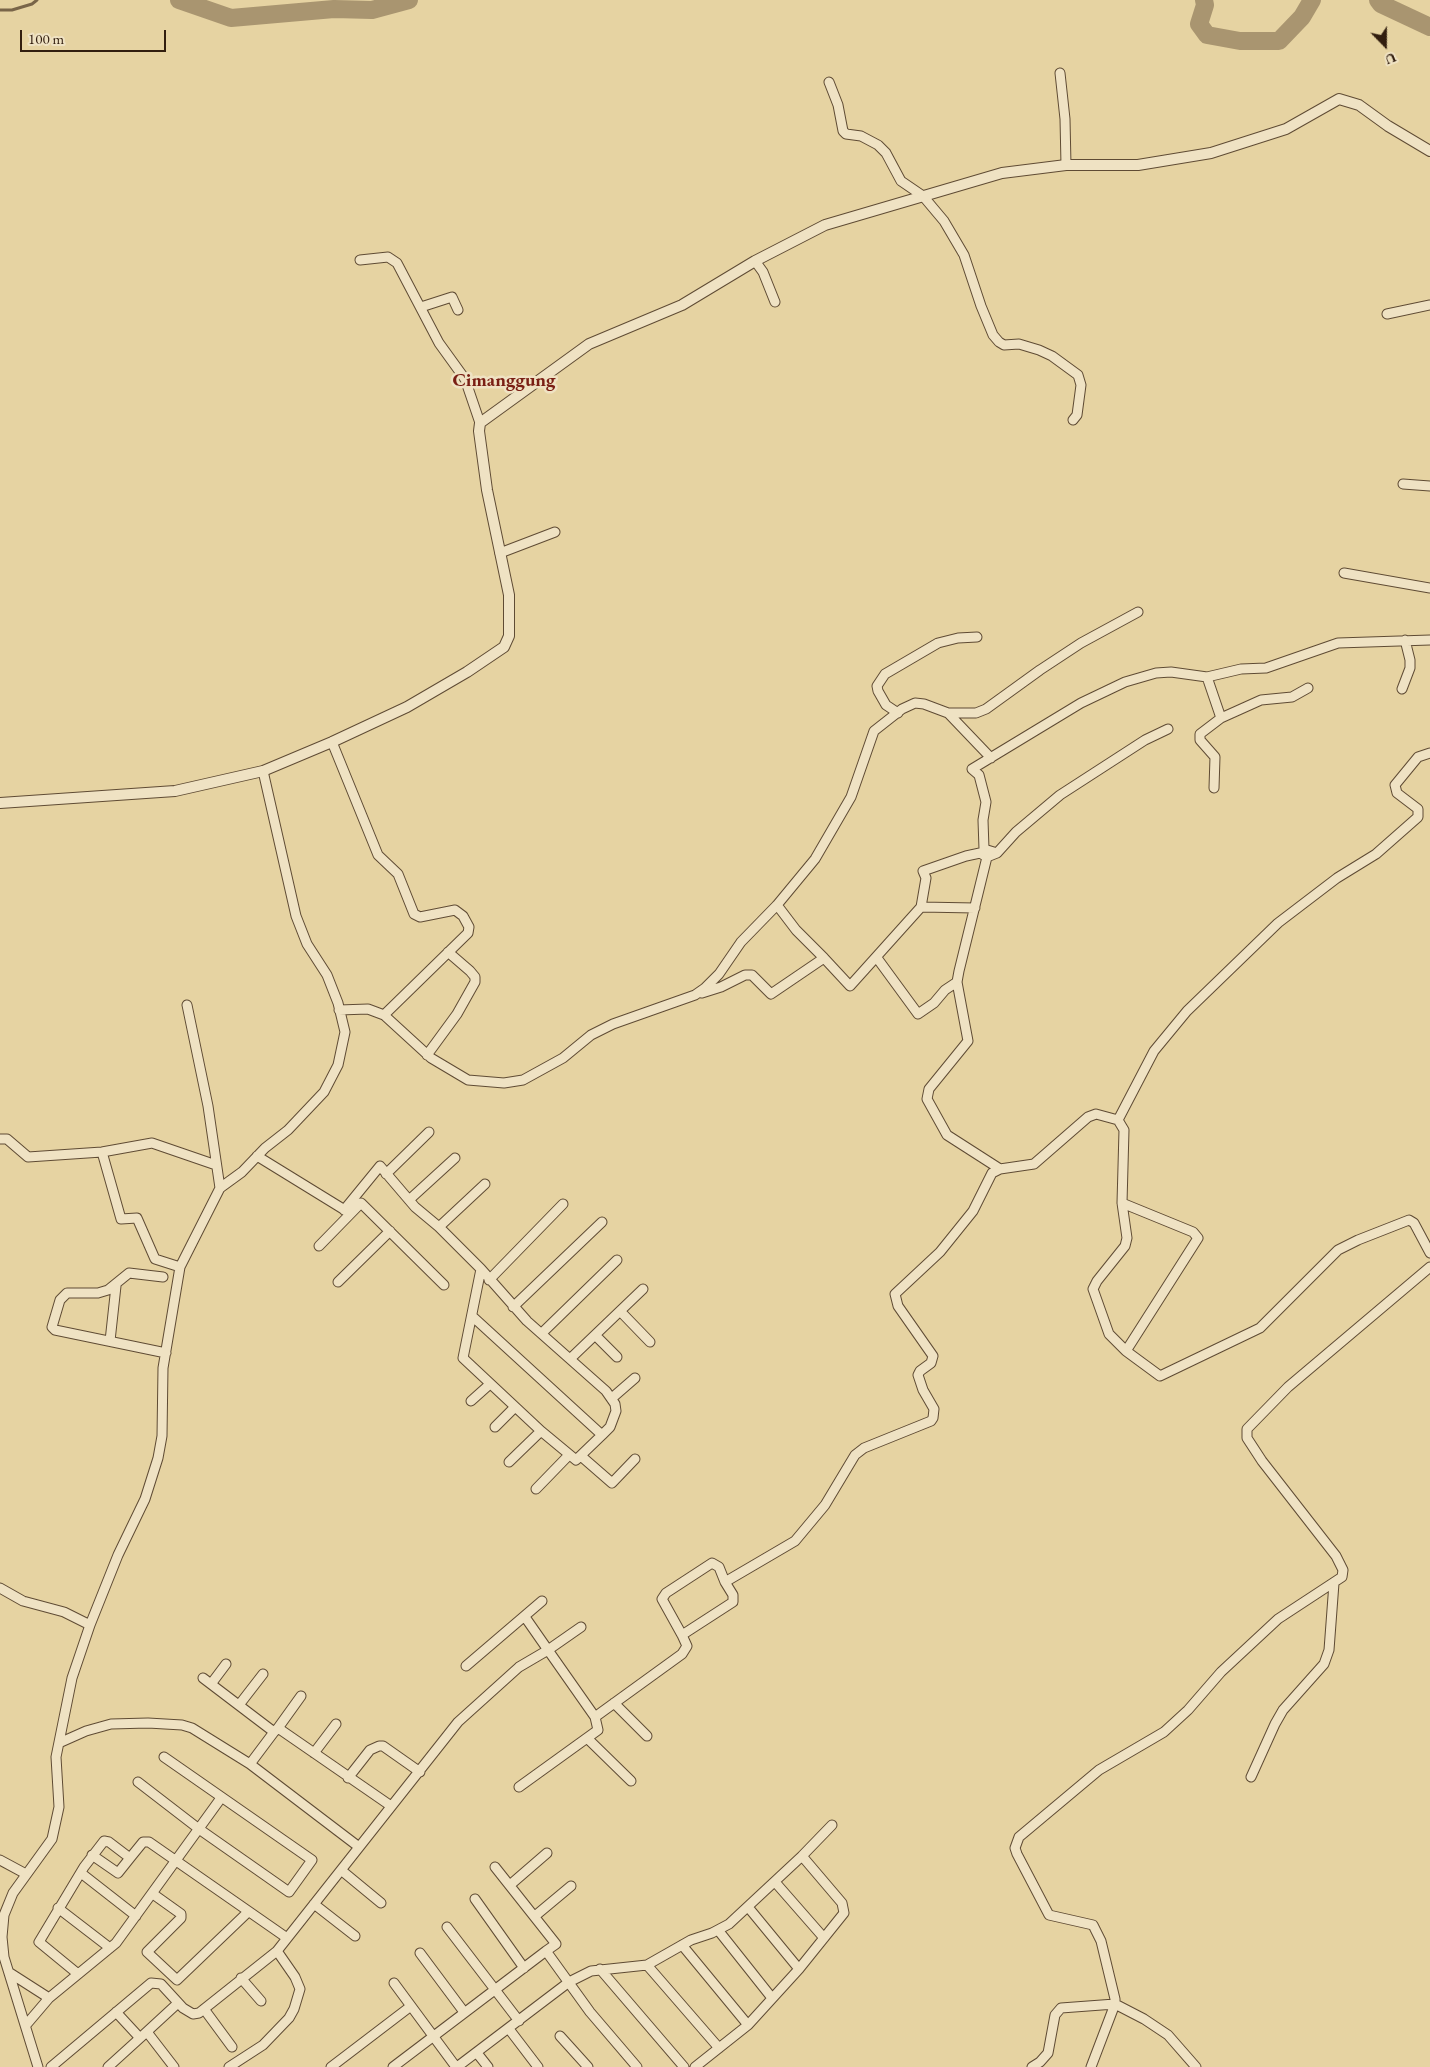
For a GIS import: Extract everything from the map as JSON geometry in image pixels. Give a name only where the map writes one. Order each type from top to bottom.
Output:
[{"type":"street","points":[[1060,72],[1065,119],[1066,165]]},
{"type":"street","points":[[829,82],[838,105],[843,131],[846,134],[861,136],[878,145],[886,153],[901,181],[923,196],[944,221],[964,255],[993,335],[1004,345],[1019,344],[1052,356],[1078,375],[1081,385],[1077,415],[1073,420]]},
{"type":"street","points":[[480,423],[584,347],[682,305],[755,261],[825,225],[1002,172],[1066,165],[1138,165],[1211,153],[1286,129],[1339,99],[1359,105],[1388,126],[1430,152]]},
{"type":"street","points":[[0,803],[175,791],[263,771],[332,742],[407,707],[467,672],[504,647],[509,636],[509,596],[487,490],[479,431],[480,423],[465,379],[439,343],[421,307],[393,259],[388,257],[360,260]]},
{"type":"street","points":[[755,261],[763,272],[775,302]]},
{"type":"street","points":[[421,307],[452,297],[458,310]]},
{"type":"street","points":[[1387,314],[1427,306],[1430,315]]},
{"type":"street","points":[[1403,484],[1430,486]]},
{"type":"street","points":[[500,553],[555,532]]},
{"type":"street","points":[[1344,573],[1430,588]]},
{"type":"street","points":[[695,995],[719,974],[741,942],[777,905],[815,859],[851,797],[874,731],[915,703],[948,713],[976,713],[986,709],[1073,648],[1138,612]]},
{"type":"street","points":[[898,713],[886,706],[878,691],[877,686],[885,674],[938,643],[958,638],[977,637]]},
{"type":"street","points":[[1402,689],[1410,668],[1405,640]]},
{"type":"street","points":[[997,853],[984,849],[986,802],[979,776],[972,769],[1081,703],[1125,682],[1156,673],[1172,672],[1207,677],[1242,669],[1266,668],[1338,643],[1430,640]]},
{"type":"street","points":[[1207,677],[1221,718]]},
{"type":"street","points":[[1214,788],[1215,757],[1200,740],[1199,736],[1221,718],[1261,700],[1292,697],[1308,688]]},
{"type":"street","points":[[948,713],[992,758]]},
{"type":"street","points":[[987,857],[997,853],[1016,832],[1060,795],[1145,740],[1168,729]]},
{"type":"street","points":[[332,742],[378,855],[398,874],[414,914],[420,917],[455,910],[469,924],[468,933],[384,1015]]},
{"type":"street","points":[[1118,1120],[1154,1051],[1194,1004],[1278,923],[1337,878],[1376,854],[1418,818],[1418,809],[1397,793],[1395,785],[1418,757],[1430,753]]},
{"type":"street","points":[[38,2067],[4,1957],[2,1937],[4,1914],[13,1893],[52,1839],[60,1807],[56,1757],[72,1678],[90,1624],[118,1555],[145,1499],[158,1458],[162,1436],[163,1368],[180,1267],[220,1188],[242,1172],[257,1156],[288,1130],[324,1092],[333,1078],[338,1065],[345,1032],[327,975],[307,944],[296,916],[263,771]]},
{"type":"street","points":[[777,905],[796,930],[850,986],[922,907],[926,878],[923,871],[966,856],[980,853],[987,857]]},
{"type":"street","points":[[987,857],[957,982],[968,1041],[929,1089],[928,1103],[947,1135],[1000,1169]]},
{"type":"street","points":[[922,907],[975,908]]},
{"type":"street","points":[[427,1055],[457,1014],[475,982],[475,977],[470,971],[448,952]]},
{"type":"street","points":[[339,1010],[368,1009],[384,1015],[427,1055],[445,1068],[468,1080],[504,1083],[523,1080],[563,1058],[591,1035],[613,1024],[721,987],[746,975],[752,975],[771,994],[824,958]]},
{"type":"street","points":[[877,958],[918,1014],[934,1003],[945,990],[957,982]]},
{"type":"street","points":[[186,1005],[208,1106],[220,1188]]},
{"type":"street","points":[[725,1582],[795,1541],[825,1505],[855,1455],[864,1448],[931,1421],[934,1409],[923,1390],[918,1376],[920,1371],[931,1363],[933,1356],[898,1306],[895,1294],[940,1252],[973,1211],[992,1173],[1000,1169],[1034,1164],[1088,1117],[1096,1114],[1118,1120],[1124,1130],[1122,1203],[1127,1234],[1126,1244],[1097,1281],[1093,1289],[1109,1334],[1126,1351],[1159,1376],[1173,1372],[1264,1326],[1338,1250],[1406,1221],[1414,1223],[1430,1253]]},
{"type":"street","points":[[386,1174],[429,1132]]},
{"type":"street","points":[[0,1139],[7,1139],[28,1157],[102,1152],[152,1143],[216,1165]]},
{"type":"street","points":[[102,1152],[122,1219],[137,1218],[155,1259],[180,1267]]},
{"type":"street","points":[[257,1156],[347,1212]]},
{"type":"street","points":[[409,1200],[455,1158]]},
{"type":"street","points":[[319,1246],[347,1212],[380,1166],[409,1200],[482,1269],[489,1280],[513,1307],[571,1358],[612,1398],[616,1411],[614,1420],[602,1435],[576,1460],[514,1407],[463,1358],[482,1269]]},
{"type":"street","points":[[439,1227],[485,1184]]},
{"type":"street","points":[[347,1212],[361,1202],[444,1285]]},
{"type":"street","points":[[1122,1203],[1193,1232],[1198,1238],[1126,1351]]},
{"type":"street","points":[[489,1280],[563,1204]]},
{"type":"street","points":[[513,1307],[602,1222]]},
{"type":"street","points":[[338,1282],[390,1231]]},
{"type":"street","points":[[542,1333],[617,1260]]},
{"type":"street","points":[[1091,2067],[1115,2004],[1101,1941],[1093,1925],[1049,1915],[1017,1854],[1016,1848],[1019,1837],[1099,1770],[1164,1732],[1188,1710],[1221,1672],[1278,1619],[1334,1583],[1343,1575],[1342,1567],[1247,1438],[1247,1429],[1288,1387],[1430,1267]]},
{"type":"street","points":[[110,1341],[116,1286],[120,1280],[129,1273],[163,1277]]},
{"type":"street","points":[[116,1286],[98,1293],[65,1295],[60,1300],[52,1327],[55,1330],[166,1353]]},
{"type":"street","points":[[571,1358],[643,1289]]},
{"type":"street","points":[[620,1311],[650,1342]]},
{"type":"street","points":[[472,1316],[602,1435]]},
{"type":"street","points":[[595,1335],[617,1357]]},
{"type":"street","points":[[612,1398],[635,1378]]},
{"type":"street","points":[[472,1401],[490,1384]]},
{"type":"street","points":[[495,1427],[514,1407]]},
{"type":"street","points":[[509,1462],[541,1431]]},
{"type":"street","points":[[536,1489],[569,1455]]},
{"type":"street","points":[[581,1456],[612,1483],[635,1459]]},
{"type":"street","points":[[594,1717],[682,1654],[688,1646],[662,1599],[666,1593],[712,1563],[718,1567],[733,1595],[734,1602],[682,1635]]},
{"type":"street","points":[[1251,1777],[1263,1746],[1279,1717],[1324,1664],[1329,1650],[1334,1583]]},
{"type":"street","points":[[0,1588],[24,1601],[64,1612],[90,1624]]},
{"type":"street","points":[[466,1666],[542,1601]]},
{"type":"street","points":[[519,1787],[598,1730],[594,1717],[525,1616]]},
{"type":"street","points":[[50,2067],[154,1982],[164,1987],[178,2003],[193,2014],[204,2009],[277,1951],[458,1722],[519,1667],[581,1627]]},
{"type":"street","points":[[211,1684],[226,1664]]},
{"type":"street","points":[[239,1705],[263,1674]]},
{"type":"street","points":[[203,1678],[239,1705],[314,1753],[391,1806]]},
{"type":"street","points":[[250,1764],[301,1696]]},
{"type":"street","points":[[614,1703],[647,1736]]},
{"type":"street","points":[[59,1744],[86,1731],[111,1724],[148,1723],[182,1725],[192,1728],[250,1764],[359,1847]]},
{"type":"street","points":[[314,1753],[336,1724]]},
{"type":"street","points":[[587,1738],[631,1781]]},
{"type":"street","points":[[348,1778],[370,1750],[378,1746],[383,1746],[420,1772]]},
{"type":"street","points":[[138,1782],[199,1829],[289,1892],[312,1860],[164,1757]]},
{"type":"street","points":[[26,2025],[50,1998],[110,1948],[153,1894],[221,1798]]},
{"type":"street","points":[[394,1983],[457,2067],[569,1982],[600,1969],[647,1965],[729,1924],[775,1882],[832,1825]]},
{"type":"street","points":[[92,1855],[118,1873],[145,1840],[287,1938]]},
{"type":"street","points":[[78,1974],[39,1942],[58,1908],[100,1844],[106,1841],[130,1858]]},
{"type":"street","points":[[510,1885],[547,1853]]},
{"type":"street","points":[[695,2067],[748,2025],[799,1969],[841,1918],[844,1906],[802,1856]]},
{"type":"street","points":[[0,1860],[26,1874]]},
{"type":"street","points":[[392,2067],[432,2035],[556,1944],[495,1867]]},
{"type":"street","points":[[341,1870],[381,1903]]},
{"type":"street","points":[[80,1873],[136,1916]]},
{"type":"street","points":[[775,1882],[824,1938]]},
{"type":"street","points":[[535,1916],[571,1886]]},
{"type":"street","points":[[153,1894],[180,1914],[181,1918],[147,1952],[177,1980],[248,1912]]},
{"type":"street","points":[[475,1898],[524,1968]]},
{"type":"street","points":[[314,1904],[355,1936]]},
{"type":"street","points":[[748,1907],[799,1969]]},
{"type":"street","points":[[58,1908],[110,1948]]},
{"type":"street","points":[[446,1927],[519,2021]]},
{"type":"street","points":[[718,1930],[772,1998]]},
{"type":"street","points":[[682,1946],[748,2025]]},
{"type":"street","points":[[229,2067],[263,2045],[289,2018],[294,2009],[300,1989],[295,1977],[277,1951]]},
{"type":"street","points":[[546,1951],[590,2012],[637,2067]]},
{"type":"street","points":[[420,1953],[464,2012]]},
{"type":"street","points":[[647,1965],[718,2048]]},
{"type":"street","points":[[600,1969],[684,2067]]},
{"type":"street","points":[[10,1972],[50,1998]]},
{"type":"street","points":[[241,1978],[261,2001]]},
{"type":"street","points":[[108,2067],[178,2003]]},
{"type":"street","points":[[1032,2067],[1040,2062],[1048,2053],[1055,2015],[1061,2008],[1115,2004],[1144,2019],[1168,2035],[1196,2067]]},
{"type":"street","points":[[331,2067],[411,2006]]},
{"type":"street","points":[[204,2009],[232,2047]]},
{"type":"street","points":[[116,2012],[143,2035],[174,2067]]},
{"type":"street","points":[[509,2028],[538,2067]]},
{"type":"street","points":[[560,2036],[588,2067]]},
{"type":"street","points":[[477,2052],[488,2067]]},
{"type":"waterway","points":[[0,10],[12,10],[32,4],[37,0]]},
{"type":"waterway","points":[[179,0],[231,18],[334,9],[372,10],[409,0]]},
{"type":"waterway","points":[[1204,0],[1205,5],[1199,24],[1207,35],[1240,41],[1279,41],[1302,17],[1312,0]]},
{"type":"waterway","points":[[1378,0],[1381,4],[1430,27]]},
{"type":"district","name":"Cimanggung","points":[[504,381]]}]
